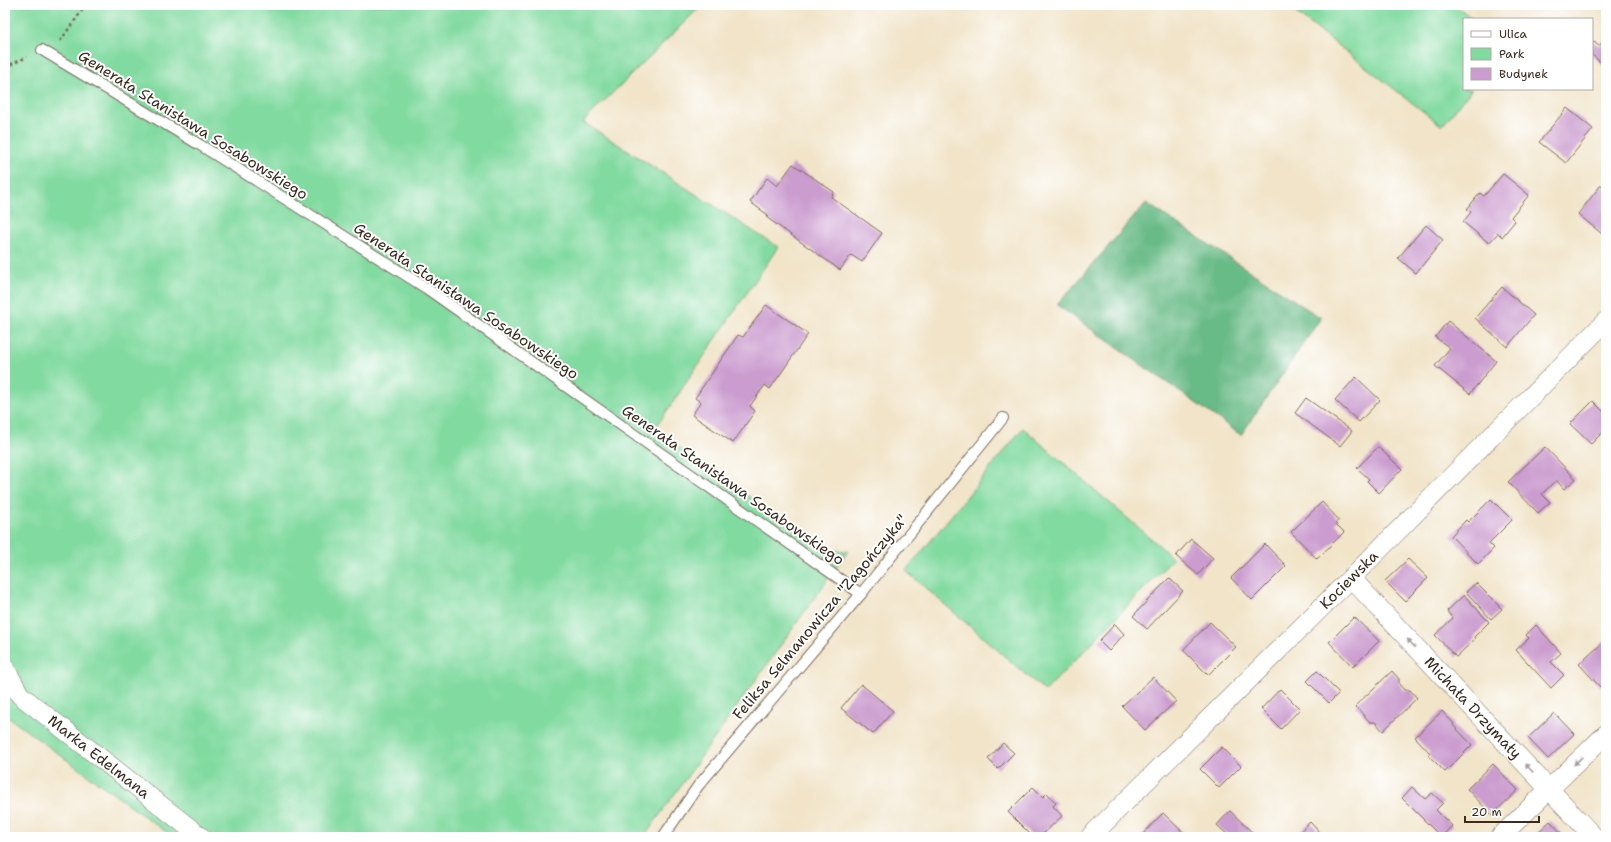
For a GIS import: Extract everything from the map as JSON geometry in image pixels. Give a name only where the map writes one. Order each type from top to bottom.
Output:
[{"type":"street","name":"Kociewska","points":[[1090,837],[1351,578],[1606,321]]},
{"type":"street","name":"Michała Drzymały","points":[[1351,578],[1594,837]]},
{"type":"street","name":"Marka Edelmana","points":[[5,668],[20,695],[201,837]]},
{"type":"street","points":[[1500,837],[1606,734]]},
{"type":"lane","name":"Generała Stanisława Sosabowskiego","points":[[42,50],[200,145],[426,288],[861,594]]},
{"type":"lane","name":"Feliksa Selmanowicza \"Zagończyka\"","points":[[663,837],[698,786],[861,594],[1003,418]]},
{"type":"green space","points":[[5,5],[702,5],[583,122],[778,247],[654,430],[825,550],[848,551],[644,837],[173,837],[5,715]]},
{"type":"green space","points":[[1286,5],[1455,5],[1472,18],[1463,18],[1463,90],[1471,90],[1442,126]]},
{"type":"green space","points":[[1146,203],[1321,318],[1241,435],[1057,305]]},
{"type":"green space","points":[[1023,428],[1173,559],[1045,691],[906,571]]},
{"type":"building","points":[[1606,38],[1606,67],[1593,56],[1593,43],[1594,42],[1599,46]]},
{"type":"building","points":[[1567,108],[1593,129],[1566,163],[1539,142]]},
{"type":"building","points":[[793,164],[834,192],[831,197],[882,233],[862,262],[851,255],[840,270],[766,217],[768,215],[750,202],[767,178],[777,186]]},
{"type":"building","points":[[1503,174],[1529,195],[1511,217],[1515,221],[1502,237],[1498,233],[1489,243],[1463,222],[1471,212],[1467,209],[1480,193],[1484,196]]},
{"type":"building","points":[[1601,185],[1606,189],[1606,229],[1602,234],[1578,214]]},
{"type":"building","points":[[1426,225],[1443,240],[1416,273],[1398,258]]},
{"type":"building","points":[[1502,287],[1534,315],[1507,347],[1475,318]]},
{"type":"building","points":[[766,305],[808,334],[770,389],[765,385],[750,406],[755,411],[733,443],[692,415],[701,402],[695,398],[738,335],[743,337]]},
{"type":"building","points":[[1448,321],[1496,361],[1470,394],[1435,366],[1450,348],[1435,337]]},
{"type":"building","points":[[1356,377],[1380,400],[1359,422],[1335,400]]},
{"type":"building","points":[[1306,398],[1352,431],[1340,446],[1295,413]]},
{"type":"building","points":[[1593,401],[1606,414],[1606,429],[1591,444],[1570,424]]},
{"type":"building","points":[[1378,447],[1402,469],[1379,493],[1367,481],[1369,479],[1357,468]]},
{"type":"building","points":[[1545,447],[1576,479],[1564,489],[1556,480],[1542,494],[1550,502],[1538,513],[1508,482]]},
{"type":"building","points":[[1491,499],[1512,520],[1489,543],[1494,548],[1478,564],[1451,536],[1466,520],[1468,522]]},
{"type":"building","points":[[1322,502],[1339,520],[1335,523],[1344,532],[1317,559],[1291,532]]},
{"type":"building","points":[[1191,539],[1213,558],[1198,575],[1176,556]]},
{"type":"building","points":[[1265,544],[1286,566],[1252,600],[1231,578]]},
{"type":"building","points":[[1408,559],[1428,578],[1405,601],[1385,581]]},
{"type":"building","points":[[1169,578],[1183,591],[1147,629],[1133,616]]},
{"type":"building","points":[[1476,583],[1502,609],[1491,619],[1466,592]]},
{"type":"building","points":[[1464,595],[1489,622],[1474,637],[1475,639],[1456,657],[1435,635],[1453,618],[1447,611]]},
{"type":"building","points":[[1354,617],[1379,641],[1353,667],[1329,642]]},
{"type":"building","points":[[1210,622],[1236,647],[1208,675],[1183,650]]},
{"type":"building","points":[[1115,624],[1124,634],[1109,651],[1099,641]]},
{"type":"building","points":[[1536,625],[1561,653],[1551,662],[1564,675],[1551,688],[1516,650],[1529,638],[1526,635]]},
{"type":"building","points":[[1606,640],[1606,681],[1600,687],[1579,664]]},
{"type":"building","points":[[1317,671],[1339,693],[1329,703],[1307,681]]},
{"type":"building","points":[[1392,671],[1399,679],[1399,684],[1404,690],[1410,690],[1417,698],[1383,731],[1375,722],[1370,722],[1355,706]]},
{"type":"building","points":[[1153,677],[1176,701],[1145,730],[1122,706]]},
{"type":"building","points":[[861,684],[893,711],[873,734],[841,708]]},
{"type":"building","points":[[1280,689],[1300,709],[1281,729],[1261,709]]},
{"type":"building","points":[[1442,711],[1472,745],[1445,772],[1428,755],[1430,753],[1415,737]]},
{"type":"building","points":[[1554,713],[1574,734],[1548,759],[1528,738]]},
{"type":"building","points":[[1003,743],[1014,753],[998,769],[988,759]]},
{"type":"building","points":[[1222,747],[1241,766],[1219,788],[1200,769]]},
{"type":"building","points":[[1493,764],[1518,790],[1492,815],[1467,789]]},
{"type":"building","points":[[1033,787],[1043,797],[1047,793],[1056,803],[1053,806],[1062,816],[1040,837],[1033,837],[1008,812]]},
{"type":"building","points":[[1412,787],[1425,799],[1432,793],[1443,803],[1436,810],[1452,826],[1441,837],[1402,798]]},
{"type":"building","points":[[1230,811],[1257,837],[1230,837],[1217,825]]},
{"type":"building","points":[[1163,813],[1188,837],[1140,837]]},
{"type":"building","points":[[1550,821],[1565,837],[1533,837]]},
{"type":"building","points":[[1310,822],[1324,837],[1294,837]]}]
